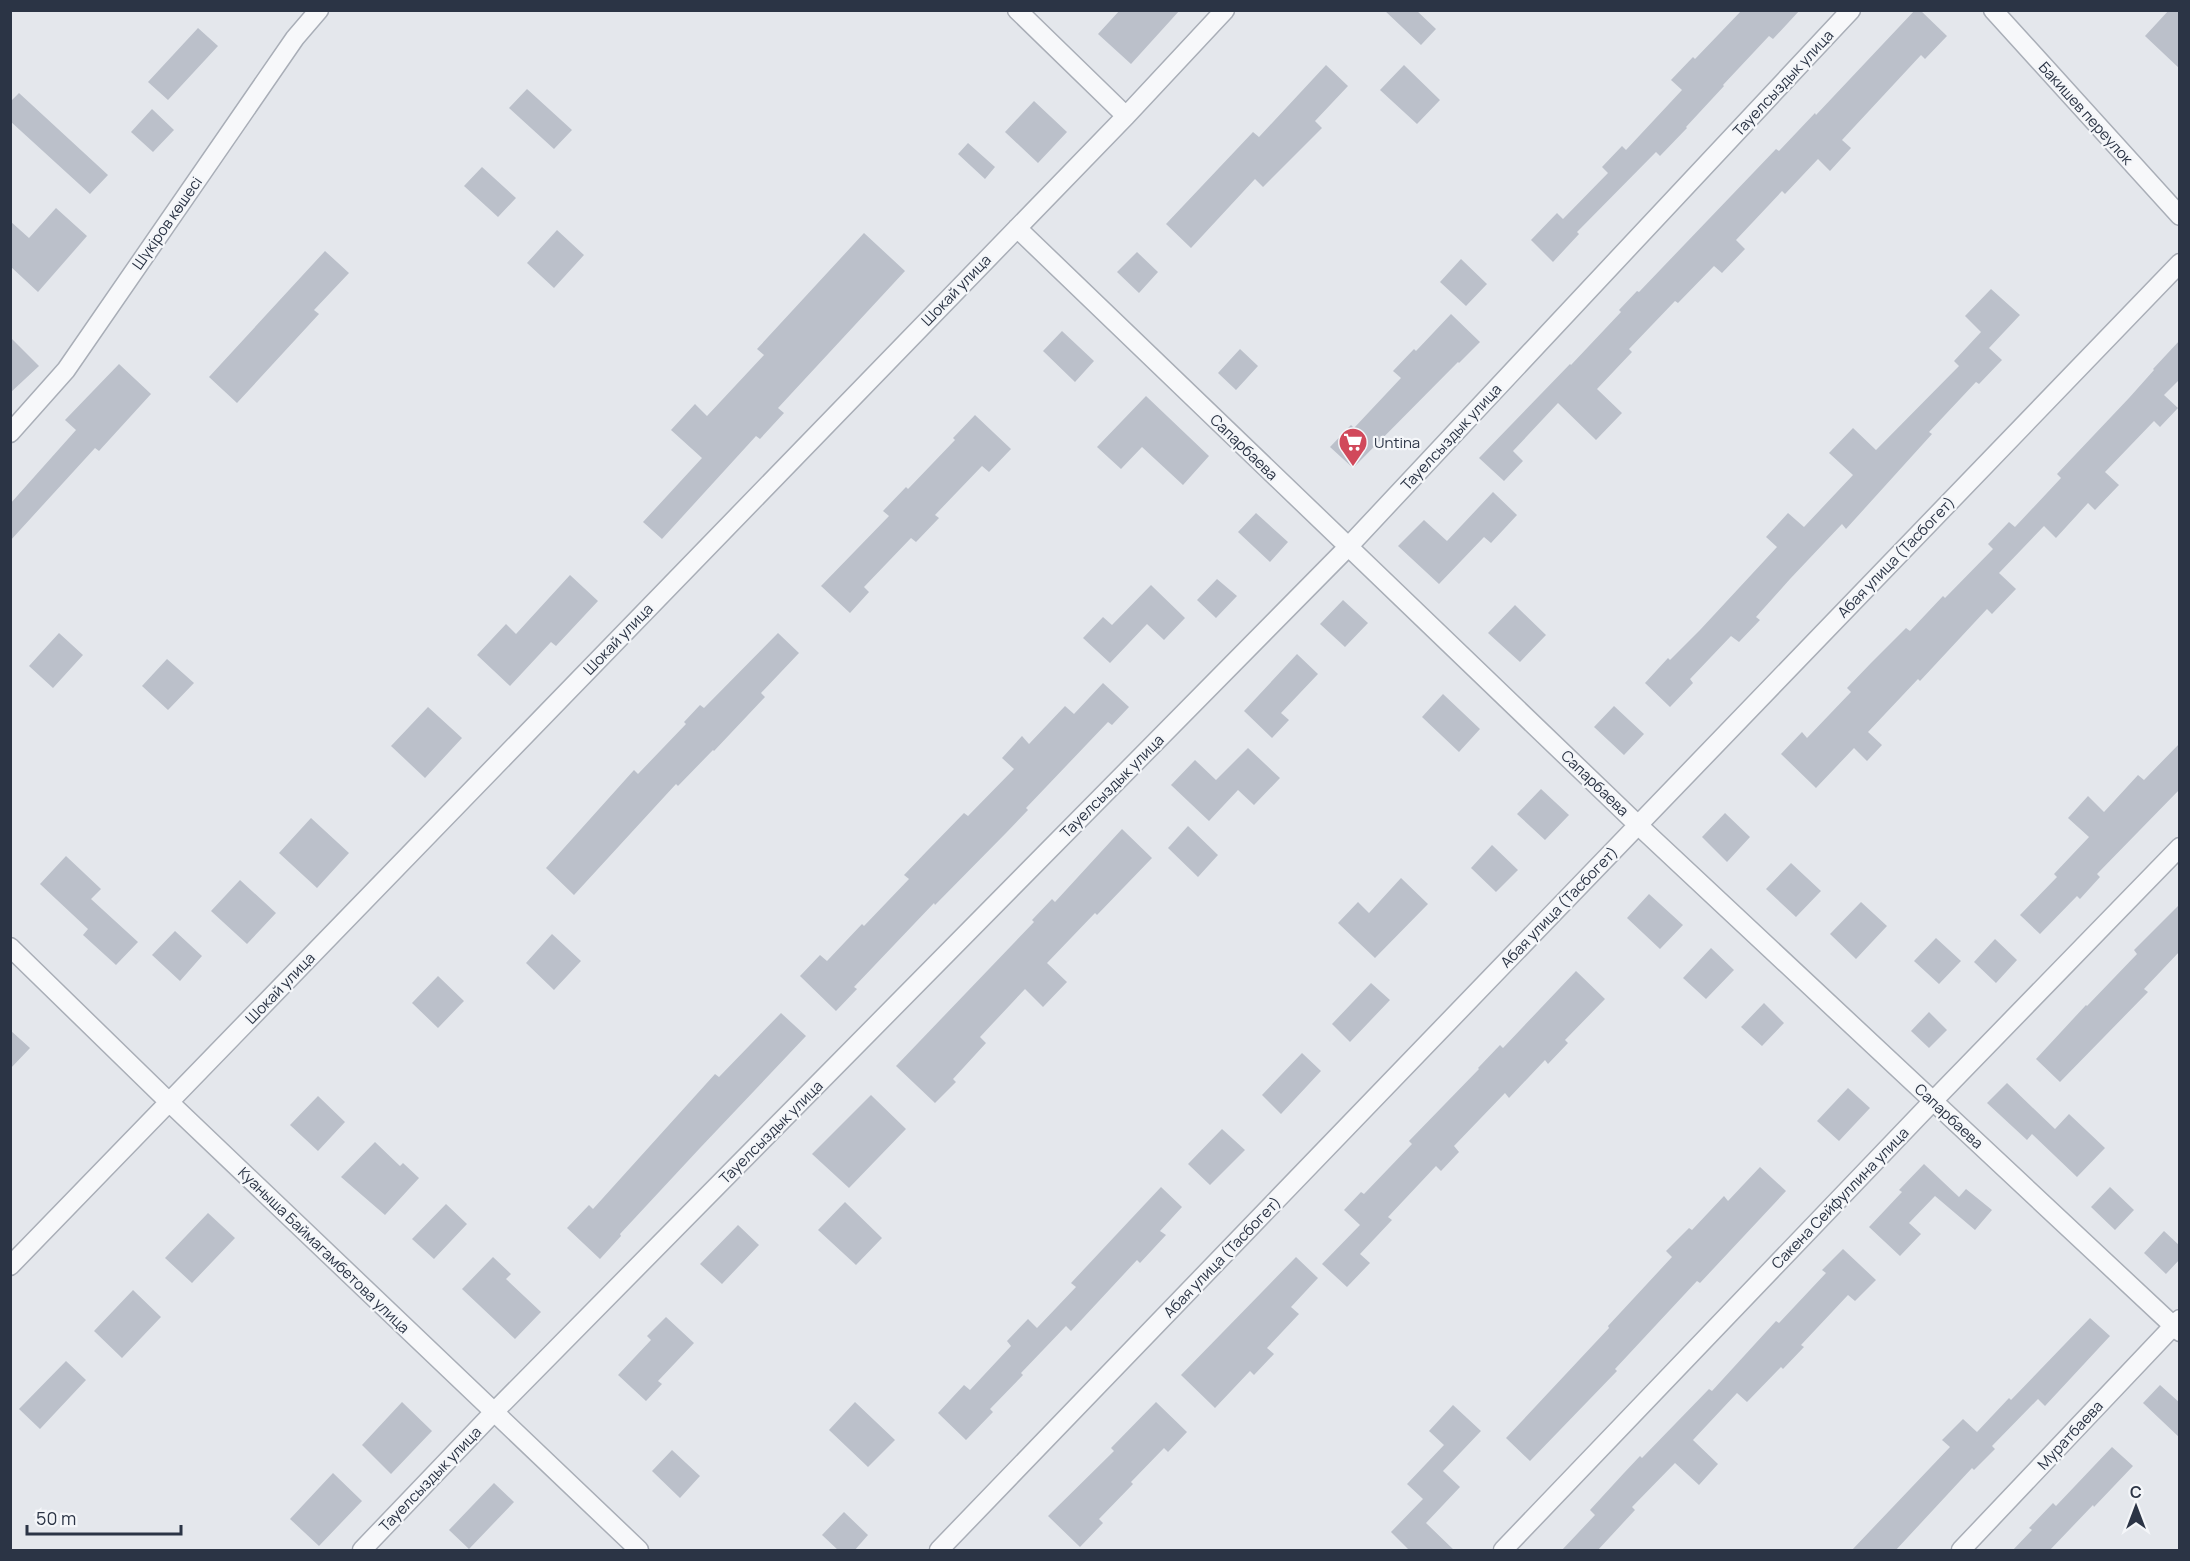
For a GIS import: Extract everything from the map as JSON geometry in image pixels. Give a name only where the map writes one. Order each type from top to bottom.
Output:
[{"type":"street","name":"Шүкіров көшесі","points":[[10,433],[66,370],[296,38],[319,10]]},
{"type":"street","points":[[1017,10],[1126,116]]},
{"type":"street","name":"Шокай улица","points":[[10,1266],[1126,116],[1225,10]]},
{"type":"street","name":"Тауелсыздык улица","points":[[362,1551],[494,1412],[1348,547],[1851,10]]},
{"type":"street","name":"Бакишев переулок","points":[[1993,10],[2180,216]]},
{"type":"street","name":"Сапарбаева","points":[[1017,228],[1638,825],[2177,1325]]},
{"type":"street","name":"Абая улица (Тасбогет)","points":[[939,1551],[2180,263]]},
{"type":"street","name":"Сакена Сейфуллина улица","points":[[1503,1551],[1933,1101],[2180,847]]},
{"type":"street","name":"Куаныша Баймагамбетова улица","points":[[10,947],[639,1551]]},
{"type":"street","name":"Муратбаева","points":[[1961,1551],[2177,1325]]},
{"type":"building","points":[[1120,10],[1180,10],[1131,64],[1098,34]]},
{"type":"building","points":[[1384,10],[1416,10],[1436,29],[1421,45]]},
{"type":"building","points":[[1742,10],[1800,10],[1773,39],[1769,36],[1687,128],[1660,156],[1656,152],[1577,232],[1579,234],[1553,262],[1531,240],[1557,213],[1563,219],[1608,173],[1602,167],[1622,146],[1626,150],[1682,90],[1671,80],[1693,57],[1695,59]]},
{"type":"building","points":[[1915,10],[1920,10],[1947,36],[1925,59],[1921,55],[1842,140],[1851,148],[1830,171],[1818,159],[1785,194],[1782,191],[1736,240],[1745,249],[1722,273],[1714,266],[1678,303],[1675,301],[1629,349],[1632,352],[1597,389],[1622,413],[1596,440],[1558,403],[1513,451],[1523,461],[1504,481],[1479,458],[1571,365],[1621,312],[1619,310],[1637,291],[1639,292],[1776,149],[1779,151],[1815,113],[1816,115]]},
{"type":"building","points":[[2169,10],[2180,10],[2180,69],[2145,36]]},
{"type":"building","points":[[198,28],[218,46],[168,100],[148,82]]},
{"type":"building","points":[[1326,65],[1348,86],[1315,121],[1322,128],[1263,187],[1255,179],[1191,248],[1166,224],[1253,132],[1259,137]]},
{"type":"building","points":[[1404,65],[1440,100],[1417,124],[1380,90]]},
{"type":"building","points":[[527,89],[572,130],[554,149],[509,108]]},
{"type":"building","points":[[19,93],[108,175],[90,194],[10,121],[10,102]]},
{"type":"building","points":[[1034,101],[1067,132],[1038,163],[1005,132]]},
{"type":"building","points":[[152,109],[174,130],[153,152],[131,132]]},
{"type":"building","points":[[968,143],[995,167],[985,179],[958,154]]},
{"type":"building","points":[[482,167],[516,198],[498,217],[464,186]]},
{"type":"building","points":[[56,208],[87,236],[38,292],[10,266],[10,221],[29,238]]},
{"type":"building","points":[[557,230],[584,255],[554,288],[527,263]]},
{"type":"building","points":[[864,233],[905,271],[778,408],[784,413],[760,439],[756,436],[662,539],[643,522],[702,458],[671,430],[695,404],[707,416],[764,355],[757,349]]},
{"type":"building","points":[[325,251],[349,273],[314,310],[319,314],[237,403],[209,377]]},
{"type":"building","points":[[1137,252],[1158,272],[1139,293],[1117,272]]},
{"type":"building","points":[[1461,259],[1487,284],[1466,306],[1440,282]]},
{"type":"building","points":[[1991,289],[2020,315],[1989,348],[2002,360],[1979,384],[1976,382],[1929,432],[1932,434],[1846,529],[1842,524],[1790,579],[1756,617],[1760,620],[1739,642],[1731,636],[1690,679],[1693,683],[1670,707],[1645,683],[1668,658],[1670,660],[1700,630],[1777,547],[1766,537],[1788,513],[1804,527],[1853,475],[1829,453],[1853,428],[1876,450],[1959,366],[1954,361],[1981,332],[1965,316]]},
{"type":"building","points":[[1451,314],[1480,342],[1353,468],[1330,447],[1351,425],[1354,428],[1401,378],[1393,371],[1414,349],[1416,351]]},
{"type":"building","points":[[1062,331],[1094,361],[1075,382],[1043,351]]},
{"type":"building","points":[[10,337],[39,366],[10,393]]},
{"type":"building","points":[[2180,340],[2180,379],[2164,395],[2178,408],[2160,427],[2154,421],[2105,472],[2119,485],[2095,510],[2088,503],[2056,538],[2044,526],[1999,573],[2016,589],[1992,614],[1987,609],[1920,681],[1918,679],[1868,732],[1882,745],[1867,761],[1854,748],[1816,788],[1781,754],[1802,732],[1807,738],[1851,692],[1847,688],[1871,663],[1906,628],[1910,631],[1943,596],[1945,598],[1993,549],[1988,544],[2009,522],[2015,527],[2061,478],[2057,474]]},
{"type":"building","points":[[1240,349],[1258,366],[1236,390],[1218,373]]},
{"type":"building","points":[[119,364],[151,394],[99,451],[95,448],[10,541],[10,504],[76,430],[65,420]]},
{"type":"building","points":[[1146,396],[1209,456],[1183,485],[1142,447],[1121,469],[1097,447]]},
{"type":"building","points":[[975,415],[1011,449],[989,472],[982,466],[935,515],[939,518],[916,542],[911,538],[864,587],[869,592],[850,613],[821,586],[889,516],[883,511],[906,487],[908,489],[955,440],[953,438]]},
{"type":"building","points":[[1493,492],[1517,515],[1491,543],[1484,537],[1439,584],[1398,546],[1424,520],[1447,541]]},
{"type":"building","points":[[1256,513],[1288,542],[1270,562],[1238,532]]},
{"type":"building","points":[[570,575],[598,601],[556,646],[551,642],[510,686],[477,655],[506,624],[516,634]]},
{"type":"building","points":[[1217,579],[1237,596],[1216,618],[1197,600]]},
{"type":"building","points":[[1151,585],[1185,618],[1164,640],[1147,624],[1110,663],[1083,638],[1103,617],[1112,625]]},
{"type":"building","points":[[1343,600],[1368,623],[1345,647],[1320,624]]},
{"type":"building","points":[[1515,605],[1546,635],[1520,662],[1488,633]]},
{"type":"building","points":[[59,633],[83,655],[53,688],[29,666]]},
{"type":"building","points":[[778,633],[799,653],[761,693],[765,697],[714,751],[678,786],[676,784],[574,895],[546,868],[634,770],[638,774],[686,724],[684,722],[700,705],[704,708]]},
{"type":"building","points":[[1297,654],[1318,674],[1281,713],[1289,720],[1272,738],[1244,711]]},
{"type":"building","points":[[167,659],[194,683],[168,710],[142,686]]},
{"type":"building","points":[[1103,683],[1129,707],[1112,725],[1108,722],[1026,808],[1028,810],[1006,833],[935,905],[934,903],[854,987],[857,989],[836,1011],[800,976],[820,955],[827,961],[862,924],[864,926],[909,879],[904,875],[964,813],[968,816],[1014,769],[1002,758],[1022,736],[1029,744],[1065,706],[1074,714]]},
{"type":"building","points":[[1443,694],[1480,729],[1459,752],[1422,717]]},
{"type":"building","points":[[1614,706],[1644,734],[1624,755],[1594,727]]},
{"type":"building","points":[[428,707],[462,738],[425,778],[391,746]]},
{"type":"building","points":[[2180,743],[2180,789],[2097,874],[2100,877],[2080,899],[2077,896],[2040,934],[2020,915],[2057,877],[2054,874],[2089,837],[2068,818],[2088,796],[2104,812],[2138,775],[2144,780]]},
{"type":"building","points":[[1248,748],[1280,778],[1254,805],[1238,790],[1209,821],[1171,785],[1195,760],[1216,780]]},
{"type":"building","points":[[1541,789],[1569,815],[1545,840],[1517,814]]},
{"type":"building","points":[[1725,813],[1750,837],[1727,862],[1702,837]]},
{"type":"building","points":[[311,818],[349,853],[317,888],[279,853]]},
{"type":"building","points":[[1188,826],[1218,855],[1198,877],[1168,848]]},
{"type":"building","points":[[1122,829],[1152,858],[1047,963],[1067,982],[1043,1007],[1025,989],[980,1037],[986,1043],[953,1079],[956,1082],[935,1103],[896,1066],[1034,922],[1032,920],[1052,899],[1055,902]]},
{"type":"building","points":[[1492,845],[1518,870],[1496,892],[1471,868]]},
{"type":"building","points":[[66,856],[101,889],[91,899],[138,942],[116,965],[83,935],[88,929],[40,884]]},
{"type":"building","points":[[1791,863],[1821,891],[1796,917],[1766,889]]},
{"type":"building","points":[[1401,878],[1428,904],[1375,958],[1338,923],[1358,902],[1369,913]]},
{"type":"building","points":[[240,880],[276,913],[247,944],[211,911]]},
{"type":"building","points":[[1649,894],[1683,925],[1660,949],[1627,918]]},
{"type":"building","points":[[1861,902],[1887,926],[1856,959],[1830,934]]},
{"type":"building","points":[[2180,904],[2180,951],[2144,989],[2148,992],[2060,1082],[2036,1059],[2137,954],[2134,950]]},
{"type":"building","points":[[175,931],[202,956],[180,981],[152,955]]},
{"type":"building","points":[[552,934],[581,961],[554,990],[526,963]]},
{"type":"building","points":[[1936,938],[1961,961],[1939,984],[1914,961]]},
{"type":"building","points":[[1995,939],[2017,960],[1996,983],[1974,962]]},
{"type":"building","points":[[1711,948],[1734,970],[1706,999],[1683,978]]},
{"type":"building","points":[[1576,971],[1605,999],[1565,1040],[1568,1043],[1548,1064],[1545,1060],[1509,1098],[1505,1093],[1454,1146],[1459,1152],[1441,1171],[1436,1166],[1388,1217],[1392,1220],[1360,1254],[1370,1263],[1347,1287],[1322,1264],[1360,1225],[1344,1210],[1361,1192],[1364,1194],[1412,1144],[1409,1141],[1478,1068],[1500,1045],[1503,1048]]},
{"type":"building","points":[[438,976],[464,1001],[438,1028],[412,1003]]},
{"type":"building","points":[[1371,983],[1390,1000],[1350,1042],[1332,1024]]},
{"type":"building","points":[[1764,1003],[1784,1023],[1762,1046],[1741,1027]]},
{"type":"building","points":[[1929,1012],[1947,1030],[1929,1048],[1911,1031]]},
{"type":"building","points":[[781,1013],[806,1036],[620,1234],[621,1236],[600,1259],[567,1228],[589,1205],[593,1209],[715,1074],[719,1077]]},
{"type":"building","points":[[10,1030],[30,1048],[10,1069]]},
{"type":"building","points":[[1302,1053],[1321,1071],[1281,1114],[1262,1095]]},
{"type":"building","points":[[2007,1083],[2055,1129],[2069,1114],[2105,1148],[2077,1177],[2032,1134],[2027,1140],[1987,1103]]},
{"type":"building","points":[[1848,1088],[1870,1108],[1839,1141],[1817,1121]]},
{"type":"building","points":[[871,1095],[906,1129],[849,1188],[812,1154]]},
{"type":"building","points":[[318,1096],[345,1122],[318,1151],[290,1125]]},
{"type":"building","points":[[1222,1129],[1245,1150],[1210,1185],[1188,1164]]},
{"type":"building","points":[[375,1142],[400,1166],[403,1163],[419,1178],[385,1215],[341,1177]]},
{"type":"building","points":[[1924,1164],[1959,1197],[1966,1189],[1992,1210],[1975,1230],[1935,1196],[1909,1223],[1921,1234],[1900,1256],[1869,1227],[1902,1192],[1899,1190]]},
{"type":"building","points":[[1760,1167],[1786,1191],[1700,1283],[1697,1281],[1615,1369],[1617,1371],[1530,1461],[1506,1438],[1672,1257],[1666,1251],[1689,1228],[1692,1230],[1724,1196],[1728,1201]]},
{"type":"building","points":[[1161,1187],[1182,1207],[1160,1231],[1166,1235],[1140,1263],[1137,1260],[1071,1331],[1066,1326],[1021,1373],[1023,1375],[990,1409],[993,1412],[966,1440],[938,1413],[964,1385],[970,1390],[1011,1346],[1007,1341],[1028,1319],[1037,1328],[1076,1287],[1071,1283]]},
{"type":"building","points":[[2110,1187],[2134,1210],[2115,1230],[2091,1207]]},
{"type":"building","points":[[845,1202],[882,1238],[856,1265],[818,1230]]},
{"type":"building","points":[[446,1204],[467,1224],[434,1259],[412,1239]]},
{"type":"building","points":[[208,1213],[235,1238],[192,1283],[165,1258]]},
{"type":"building","points":[[738,1225],[759,1245],[722,1284],[700,1264]]},
{"type":"building","points":[[2164,1231],[2180,1246],[2180,1259],[2166,1274],[2144,1253]]},
{"type":"building","points":[[1843,1249],[1876,1280],[1855,1301],[1848,1295],[1801,1345],[1804,1347],[1783,1369],[1781,1367],[1747,1402],[1737,1393],[1693,1440],[1718,1464],[1699,1485],[1675,1463],[1632,1507],[1635,1510],[1597,1551],[1561,1551],[1595,1515],[1590,1510],[1624,1473],[1640,1456],[1642,1458],[1709,1389],[1712,1391],[1776,1321],[1779,1323],[1826,1273],[1822,1270]]},
{"type":"building","points":[[493,1257],[511,1274],[506,1279],[541,1312],[515,1339],[462,1289]]},
{"type":"building","points":[[1296,1257],[1318,1278],[1291,1307],[1299,1314],[1267,1348],[1274,1354],[1254,1375],[1250,1371],[1215,1408],[1181,1375]]},
{"type":"building","points":[[133,1290],[161,1317],[122,1358],[94,1331]]},
{"type":"building","points":[[666,1317],[694,1343],[658,1381],[662,1384],[646,1401],[618,1375],[651,1340],[647,1336]]},
{"type":"building","points":[[2090,1318],[2110,1336],[2045,1406],[2038,1399],[1992,1446],[1995,1449],[1974,1470],[1972,1468],[1895,1551],[1851,1551],[1950,1447],[1942,1440],[1963,1419],[1977,1432]]},
{"type":"building","points":[[66,1361],[86,1380],[40,1429],[19,1409]]},
{"type":"building","points":[[2160,1385],[2180,1403],[2180,1438],[2143,1403]]},
{"type":"building","points":[[402,1402],[432,1431],[391,1474],[362,1445]]},
{"type":"building","points":[[855,1402],[895,1440],[868,1467],[829,1430]]},
{"type":"building","points":[[1156,1402],[1187,1432],[1168,1452],[1164,1448],[1131,1482],[1133,1484],[1099,1519],[1103,1523],[1080,1547],[1048,1516],[1114,1451],[1111,1448]]},
{"type":"building","points":[[1453,1405],[1481,1431],[1443,1471],[1460,1487],[1426,1523],[1455,1551],[1410,1551],[1391,1532],[1423,1499],[1407,1484],[1444,1445],[1429,1431]]},
{"type":"building","points":[[2112,1447],[2133,1466],[2094,1507],[2093,1505],[2049,1551],[2012,1551],[2032,1530],[2029,1528],[2053,1503],[2056,1506]]},
{"type":"building","points":[[672,1450],[700,1476],[680,1498],[652,1471]]},
{"type":"building","points":[[333,1473],[362,1501],[319,1546],[290,1519]]},
{"type":"building","points":[[494,1483],[514,1502],[469,1549],[449,1530]]},
{"type":"building","points":[[844,1512],[868,1535],[854,1551],[839,1551],[822,1535]]},
{"type":"place","name":"Untina","points":[[1353,468]]}]
